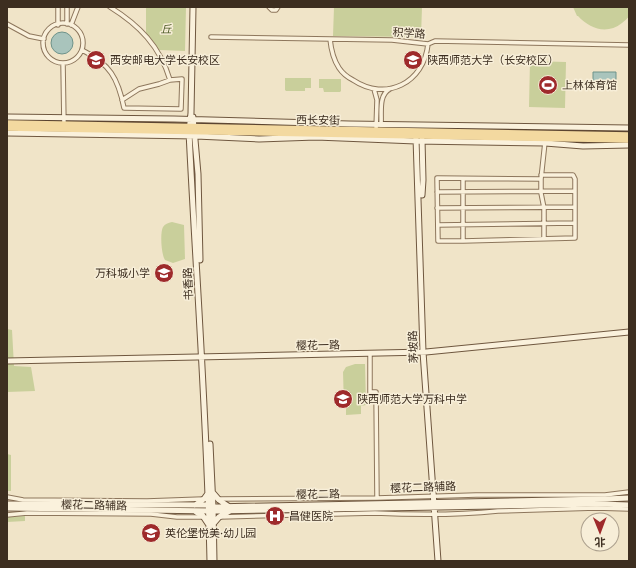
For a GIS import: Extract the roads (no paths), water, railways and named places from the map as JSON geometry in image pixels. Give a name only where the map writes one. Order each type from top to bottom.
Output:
[{"type":"main road","name":"书香路","points":[[194,7],[192,119],[211,493],[210,561]]},
{"type":"main road","points":[[7,117],[192,119],[379,127],[629,128]]},
{"type":"main road","name":"西长安街","points":[[7,123],[64,127],[193,132],[419,136],[545,141],[629,140]]},
{"type":"main road","name":"西长安街","points":[[7,128],[64,127]]},
{"type":"main road","name":"西长安街","points":[[193,132],[379,127],[419,136],[629,135]]},
{"type":"main road","points":[[7,133],[193,132]]},
{"type":"main road","name":"茅坡路","points":[[419,136],[425,352],[440,561]]},
{"type":"main road","points":[[545,141],[583,146],[601,144],[629,145]]},
{"type":"main road","name":"樱花一路","points":[[7,361],[425,352],[629,332]]},
{"type":"main road","points":[[211,493],[218,499],[230,509],[211,524],[194,508],[211,493]]},
{"type":"main road","name":"樱花二路","points":[[7,508],[230,509],[435,501],[589,500],[629,498]]},
{"type":"main road","name":"樱花二路","points":[[435,501],[629,505]]},
{"type":"main road","name":"樱花二路","points":[[7,504],[194,508]]},
{"type":"main road","name":"书香路","points":[[211,524],[214,561]]},
{"type":"street","points":[[58,7],[58,25]]},
{"type":"street","points":[[67,7],[69,25]]},
{"type":"street","points":[[69,25],[78,7]]},
{"type":"street","points":[[110,7],[126,17],[148,38],[165,65],[170,80]]},
{"type":"street","points":[[269,7],[272,10],[276,10],[278,7]]},
{"type":"street","points":[[7,24],[29,36],[44,39]]},
{"type":"street","points":[[58,25],[69,25],[80,33],[83,44],[82,50],[73,60],[63,63],[54,61],[46,52],[44,39],[49,30],[58,25]]},
{"type":"street","name":"积学路","points":[[210,37],[392,40],[428,44],[434,41],[629,46]]},
{"type":"street","points":[[330,39],[332,54],[338,68],[344,74],[361,86],[374,89],[396,87]]},
{"type":"street","points":[[379,127],[382,97],[388,90],[408,81],[419,71],[425,59],[428,44]]},
{"type":"street","points":[[82,50],[97,58],[108,68],[117,83],[124,108],[181,109],[182,79],[170,80],[139,88],[122,100]]},
{"type":"street","points":[[63,63],[64,127]]},
{"type":"street","points":[[374,89],[377,100],[379,127]]},
{"type":"street","points":[[544,239],[544,208],[541,192],[541,177],[545,141]]},
{"type":"street","points":[[573,175],[575,179],[575,238],[438,241],[437,178],[463,179],[573,175]]},
{"type":"street","points":[[463,179],[463,241]]},
{"type":"street","points":[[437,192],[575,191]]},
{"type":"street","points":[[438,208],[575,207]]},
{"type":"street","points":[[438,225],[575,223]]},
{"type":"street","points":[[370,354],[370,392],[376,392],[377,498]]},
{"type":"street","name":"樱花二路辅路","points":[[218,499],[377,498],[435,501],[629,492]]},
{"type":"street","name":"樱花二路辅路","points":[[7,497],[23,500],[131,501],[204,499]]},
{"type":"street","points":[[219,517],[375,512],[436,513],[596,508],[629,510]]},
{"type":"street","name":"樱花二路辅路","points":[[7,515],[27,513],[151,514],[177,517],[204,517]]},
{"type":"water","points":[[62,32],[66,33],[72,39],[72,47],[66,53],[62,54],[58,53],[52,47],[51,43],[52,39],[58,33]]},
{"type":"water","points":[[593,72],[616,72],[616,84],[593,83]]},
{"type":"place","name":"西安邮电大学长安校区","points":[[96,60]]},
{"type":"place","name":"陕西师范大学（长安校区）","points":[[413,60]]},
{"type":"place","name":"上林体育馆","points":[[548,85]]},
{"type":"place","name":"万科城小学","points":[[164,273]]},
{"type":"place","name":"陕西师范大学万科中学","points":[[343,399]]},
{"type":"place","name":"昌健医院","points":[[275,516]]},
{"type":"place","name":"英伦堡悦美·幼儿园","points":[[151,533]]},
{"type":"park label","name":"丘","points":[[166,29]]}]
